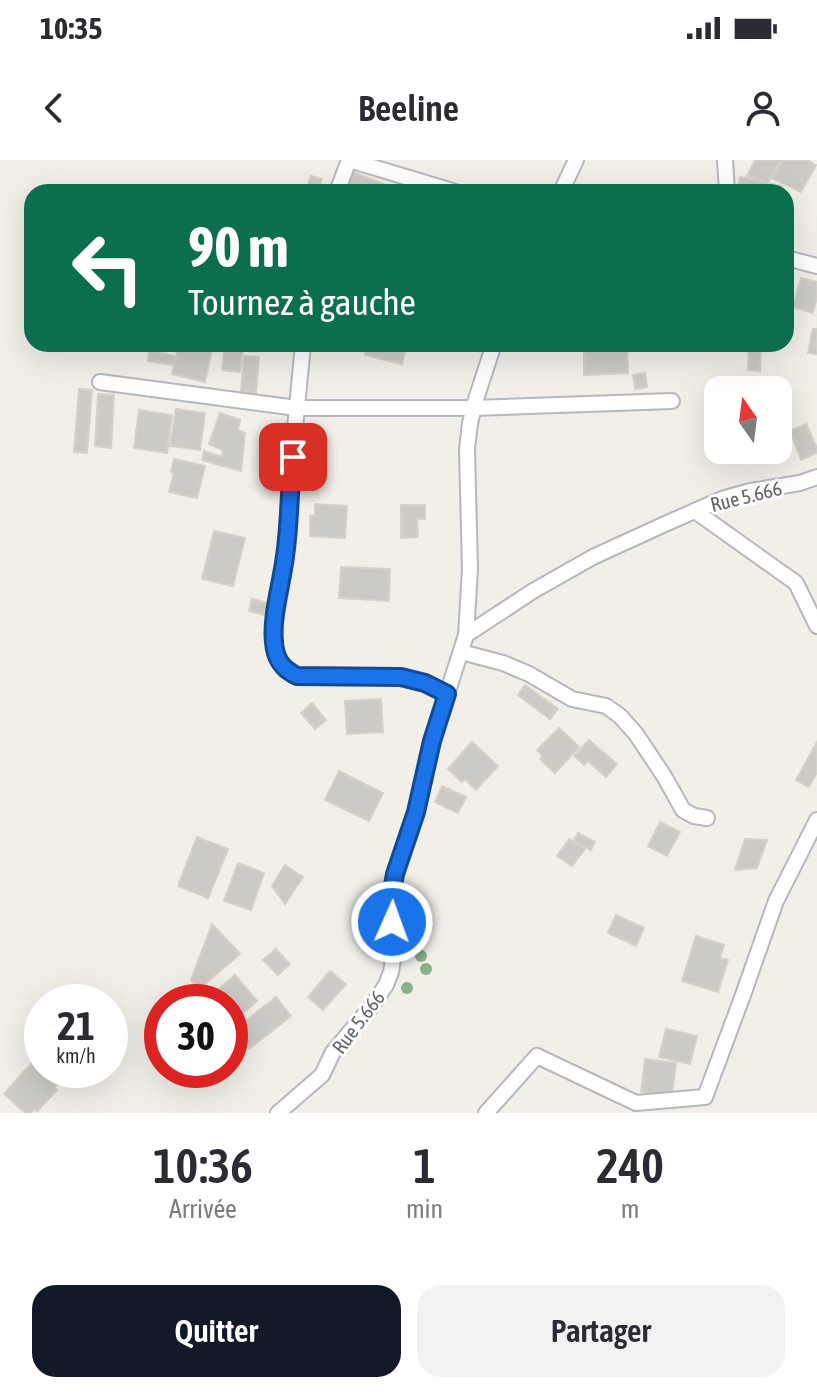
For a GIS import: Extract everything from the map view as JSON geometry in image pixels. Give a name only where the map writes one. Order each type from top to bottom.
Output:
[{"type":"street","points":[[340,184],[349,160],[429,184]]},
{"type":"street","points":[[565,184],[576,160]]},
{"type":"street","points":[[725,160],[726,184]]},
{"type":"street","points":[[794,260],[817,266]]},
{"type":"street","points":[[302,352],[286,554],[275,622],[274,643],[278,658],[285,670],[297,676],[401,677],[425,683],[447,694]]},
{"type":"street","name":"Rue 5.666","points":[[278,1113],[322,1075],[333,1052],[371,1007],[391,972],[394,953],[391,897],[395,874],[416,812],[432,741],[466,635],[470,569],[467,449],[474,408],[492,352]]},
{"type":"street","points":[[100,382],[297,408],[474,408],[672,401]]},
{"type":"street","name":"Rue 5.666","points":[[466,635],[533,591],[593,557],[695,511],[750,491],[817,477]]},
{"type":"street","points":[[695,511],[796,583],[817,626]]},
{"type":"street","points":[[461,652],[503,663],[529,674],[572,699],[606,706],[636,734],[683,810],[707,818]]},
{"type":"street","points":[[486,1113],[537,1056],[636,1103],[705,1097],[776,901],[817,820]]},
{"type":"building","points":[[755,160],[781,160],[768,182],[747,176]]},
{"type":"building","points":[[782,160],[807,160],[816,165],[801,192],[794,189],[794,184],[784,184],[772,178]]},
{"type":"building","points":[[353,172],[383,184],[348,184]]},
{"type":"building","points":[[311,176],[322,179],[320,184],[308,184]]},
{"type":"building","points":[[740,177],[773,184],[739,184]]},
{"type":"building","points":[[801,278],[817,282],[813,313],[794,307]]},
{"type":"building","points":[[813,329],[817,329],[817,354],[808,353]]},
{"type":"building","points":[[149,352],[174,356],[173,365],[148,361]]},
{"type":"building","points":[[177,352],[211,352],[205,382],[172,374]]},
{"type":"building","points":[[224,352],[242,352],[240,372],[222,370]]},
{"type":"building","points":[[366,352],[405,352],[402,364],[365,355]]},
{"type":"building","points":[[584,352],[627,352],[628,373],[584,375]]},
{"type":"building","points":[[749,352],[761,352],[760,371],[748,370]]},
{"type":"building","points":[[244,356],[259,357],[256,393],[241,391]]},
{"type":"building","points":[[645,373],[647,387],[635,389],[633,375]]},
{"type":"building","points":[[79,389],[92,390],[87,453],[74,452]]},
{"type":"building","points":[[98,394],[114,395],[111,448],[95,446]]},
{"type":"building","points":[[176,409],[205,413],[200,450],[170,446]]},
{"type":"building","points":[[139,410],[172,415],[167,453],[134,448]]},
{"type":"building","points":[[220,413],[240,420],[238,430],[245,433],[241,471],[202,460],[204,451],[222,457],[223,450],[209,444]]},
{"type":"building","points":[[806,424],[817,453],[801,460],[792,430]]},
{"type":"building","points":[[174,459],[205,466],[197,498],[169,492]]},
{"type":"building","points":[[315,504],[347,506],[345,538],[310,536],[310,516],[315,516]]},
{"type":"building","points":[[401,505],[425,505],[425,519],[417,519],[418,537],[401,538]]},
{"type":"building","points":[[214,531],[245,538],[233,586],[202,579]]},
{"type":"building","points":[[341,567],[390,569],[389,601],[339,598]]},
{"type":"building","points":[[252,599],[267,603],[264,615],[249,611]]},
{"type":"building","points":[[525,685],[558,709],[550,719],[518,695]]},
{"type":"building","points":[[381,699],[383,732],[347,734],[345,701]]},
{"type":"building","points":[[312,703],[326,720],[315,729],[301,713]]},
{"type":"building","points":[[559,728],[579,747],[555,773],[540,759],[543,756],[537,750]]},
{"type":"building","points":[[589,740],[617,764],[606,777],[588,761],[584,765],[574,756]]},
{"type":"building","points":[[472,742],[498,766],[476,790],[448,769]]},
{"type":"building","points":[[816,744],[817,772],[809,787],[796,780]]},
{"type":"building","points":[[339,771],[383,793],[369,821],[325,800]]},
{"type":"building","points":[[442,786],[466,797],[458,813],[435,802]]},
{"type":"building","points":[[660,822],[680,832],[667,856],[648,846]]},
{"type":"building","points":[[578,833],[595,842],[591,850],[573,841]]},
{"type":"building","points":[[197,837],[228,849],[208,898],[178,886]]},
{"type":"building","points":[[569,839],[585,849],[572,866],[557,856]]},
{"type":"building","points":[[745,839],[767,840],[757,868],[735,870]]},
{"type":"building","points":[[238,863],[264,873],[251,910],[224,901]]},
{"type":"building","points":[[285,865],[303,877],[285,904],[272,886]]},
{"type":"building","points":[[616,915],[644,928],[636,946],[608,933]]},
{"type":"building","points":[[212,924],[240,954],[205,984],[195,984],[191,980]]},
{"type":"building","points":[[696,936],[724,945],[720,958],[728,960],[718,992],[682,981]]},
{"type":"building","points":[[276,949],[290,964],[278,975],[263,960]]},
{"type":"building","points":[[330,971],[346,984],[323,1010],[308,997]]},
{"type":"building","points":[[235,975],[243,984],[225,984]]},
{"type":"building","points":[[248,990],[257,1001],[248,1009]]},
{"type":"building","points":[[276,997],[291,1016],[249,1049],[248,1019]]},
{"type":"building","points":[[666,1029],[697,1036],[690,1064],[659,1057]]},
{"type":"building","points":[[645,1059],[676,1063],[672,1096],[641,1092]]},
{"type":"building","points":[[24,1071],[24,1088],[57,1090],[37,1111],[35,1109],[31,1113],[25,1113],[4,1094]]},
{"type":"route","points":[[293,457],[286,554],[274,643],[285,670],[297,676],[401,677],[425,683],[447,694],[432,741],[416,812],[395,874],[391,897],[392,922]]}]
